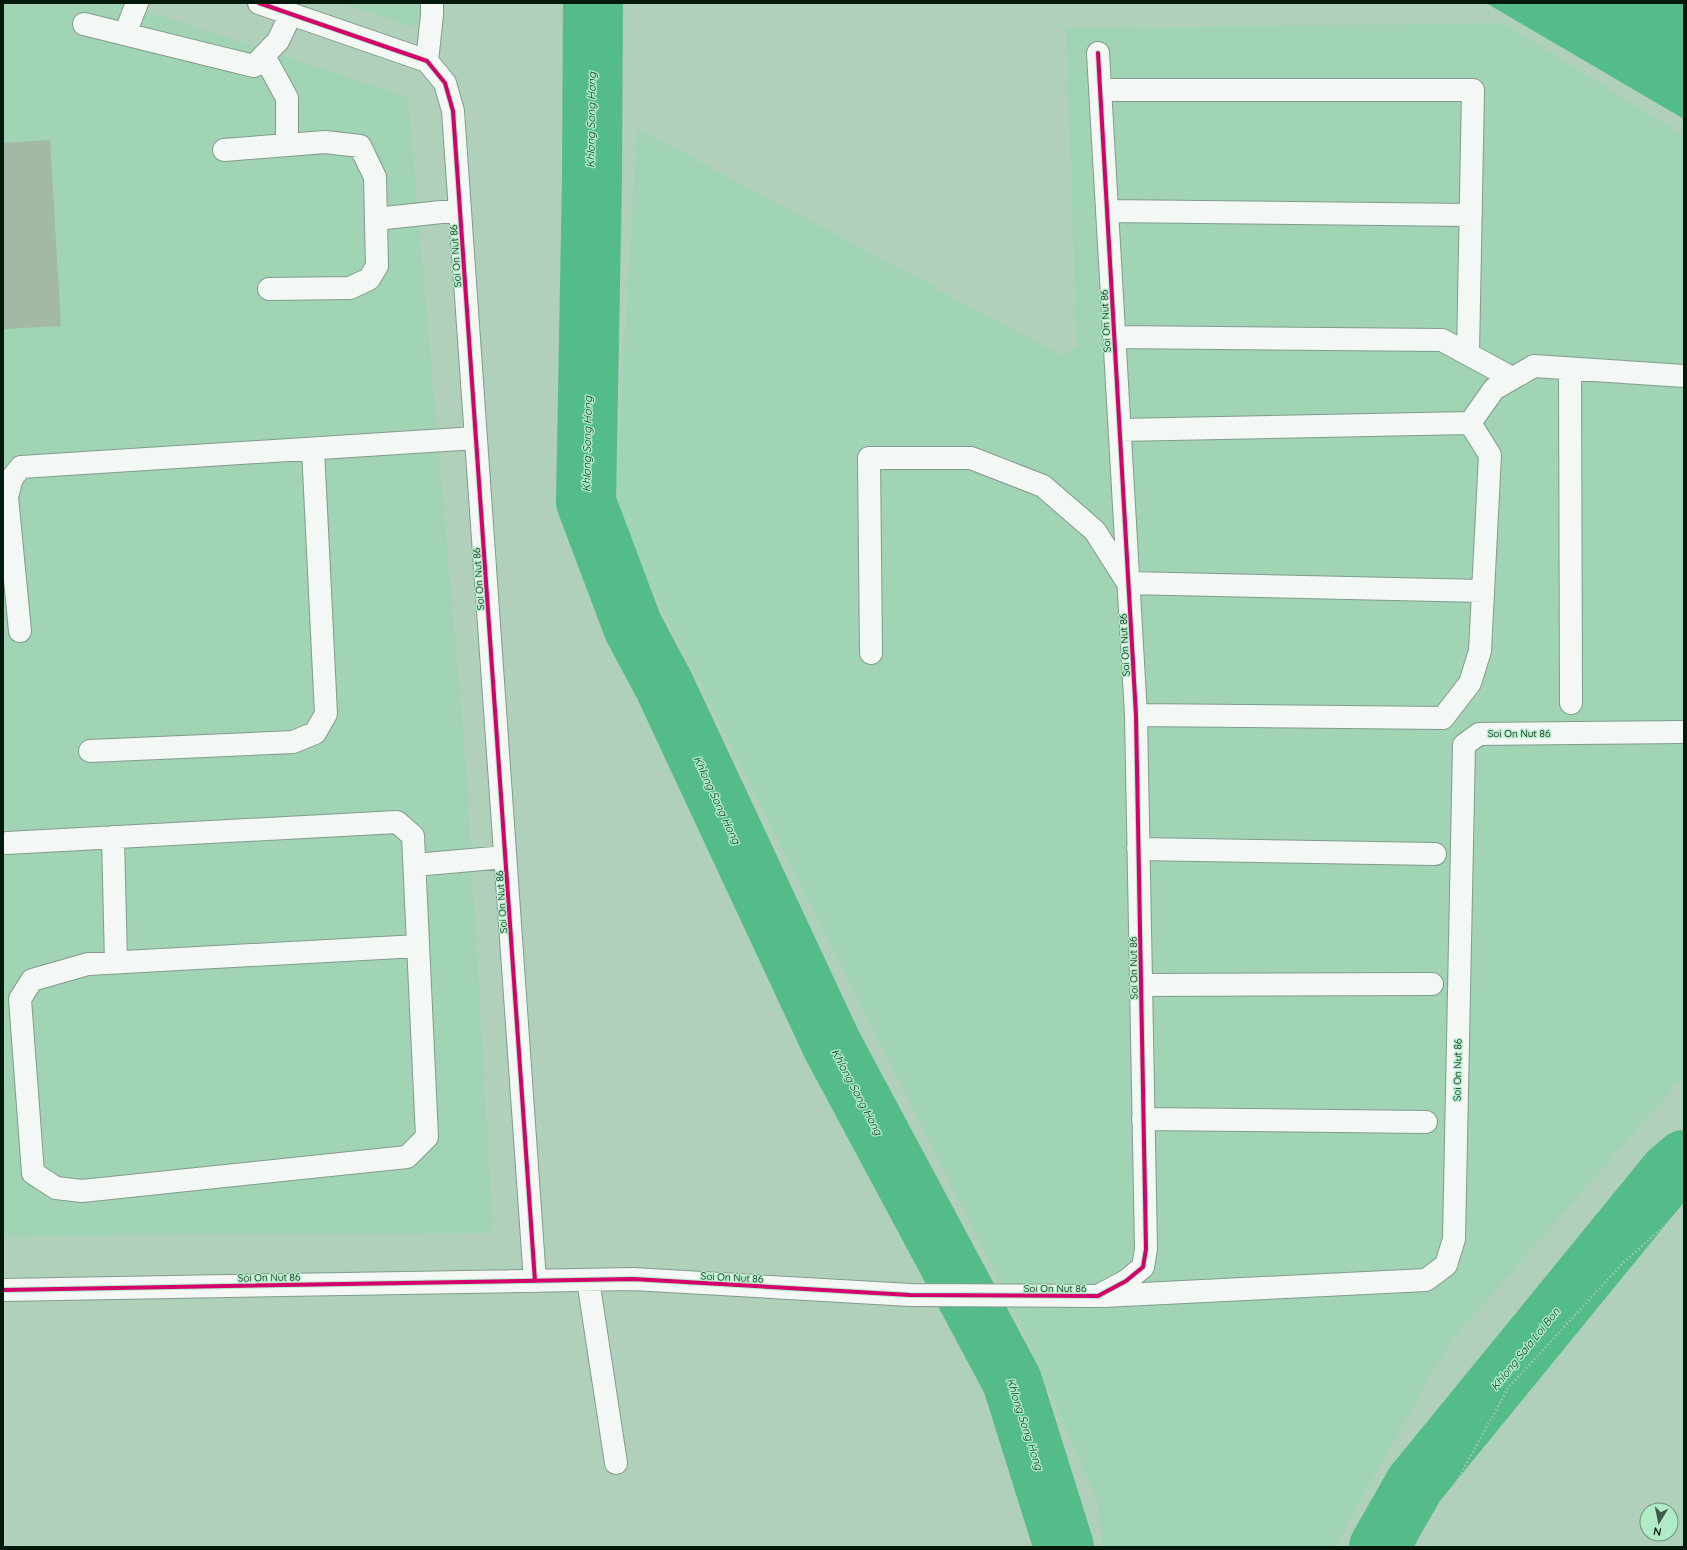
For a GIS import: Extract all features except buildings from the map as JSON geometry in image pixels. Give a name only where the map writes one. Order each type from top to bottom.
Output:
[{"type":"street","points":[[125,34],[137,3]]},
{"type":"street","points":[[259,3],[427,61],[432,3]]},
{"type":"street","points":[[84,24],[254,66],[278,41],[291,14]]},
{"type":"street","name":"Soi On Nut 86","points":[[1098,53],[1136,716],[1146,1249],[1143,1267],[1126,1281],[1098,1296]]},
{"type":"street","points":[[264,56],[287,98],[288,144]]},
{"type":"street","name":"Soi On Nut 86","points":[[427,61],[445,83],[453,111],[535,1281]]},
{"type":"street","points":[[1100,90],[1473,90],[1468,354]]},
{"type":"street","points":[[224,150],[325,142],[360,146],[375,177],[377,266],[369,279],[350,288],[269,289]]},
{"type":"street","points":[[376,219],[460,210]]},
{"type":"street","points":[[1107,211],[1470,214]]},
{"type":"street","points":[[1114,337],[1442,340],[1512,378]]},
{"type":"street","points":[[1470,424],[1494,388],[1534,366],[1684,376]]},
{"type":"street","points":[[1570,369],[1571,703]]},
{"type":"street","points":[[1120,430],[1470,424]]},
{"type":"street","points":[[1136,716],[1443,718],[1470,683],[1480,651],[1490,454],[1470,424]]},
{"type":"street","points":[[20,631],[7,498],[12,478],[21,467],[476,438]]},
{"type":"street","points":[[90,752],[293,742],[315,733],[326,714],[313,449]]},
{"type":"street","points":[[872,653],[869,458],[971,458],[1043,486],[1095,531],[1128,583],[1483,591]]},
{"type":"street","name":"Soi On Nut 86","points":[[3,1290],[633,1279],[910,1295],[1098,1296],[1426,1280],[1446,1265],[1454,1239],[1464,745],[1479,734],[1684,732]]},
{"type":"street","points":[[8,843],[397,822],[413,836],[427,1136],[407,1157],[82,1191],[56,1188],[33,1173],[20,999],[32,980],[88,964],[418,946]]},
{"type":"street","points":[[113,837],[116,963]]},
{"type":"street","points":[[1138,849],[1435,854]]},
{"type":"street","points":[[415,865],[506,857]]},
{"type":"street","points":[[1141,985],[1432,984]]},
{"type":"street","points":[[1143,1119],[1426,1122]]},
{"type":"street","points":[[588,1280],[616,1463]]},
{"type":"path","points":[[1421,1547],[1508,1388],[1622,1264],[1684,1208]]},
{"type":"shaded area","points":[[3,3],[121,3],[408,97],[466,763],[493,1233],[3,1236]]},
{"type":"shaded area","points":[[344,3],[423,3],[424,19],[418,26],[406,25]]},
{"type":"shaded area","points":[[1486,3],[1684,3],[1684,119]]},
{"type":"shaded area","points":[[1503,23],[1684,136],[1684,1079],[1675,1086],[1450,1342],[1334,1547],[1103,1547],[1097,1500],[1019,1319],[637,559],[616,492],[637,128],[1063,356],[1077,347],[1066,28]]},
{"type":"waterway","name":"Khlong Song Hong","points":[[593,3],[592,176],[586,502],[633,627],[664,685],[832,1045],[1012,1381],[1064,1547]]},
{"type":"waterway","name":"Khlong Sala Loi Bon","points":[[1379,1547],[1415,1484],[1669,1173],[1684,1160]]},
{"type":"cycle path","points":[[259,3],[427,61],[445,83],[453,111],[535,1281]]},
{"type":"cycle path","points":[[3,1290],[633,1279],[910,1295],[1098,1296],[1126,1281],[1143,1267],[1146,1249],[1136,715],[1098,53]]}]
